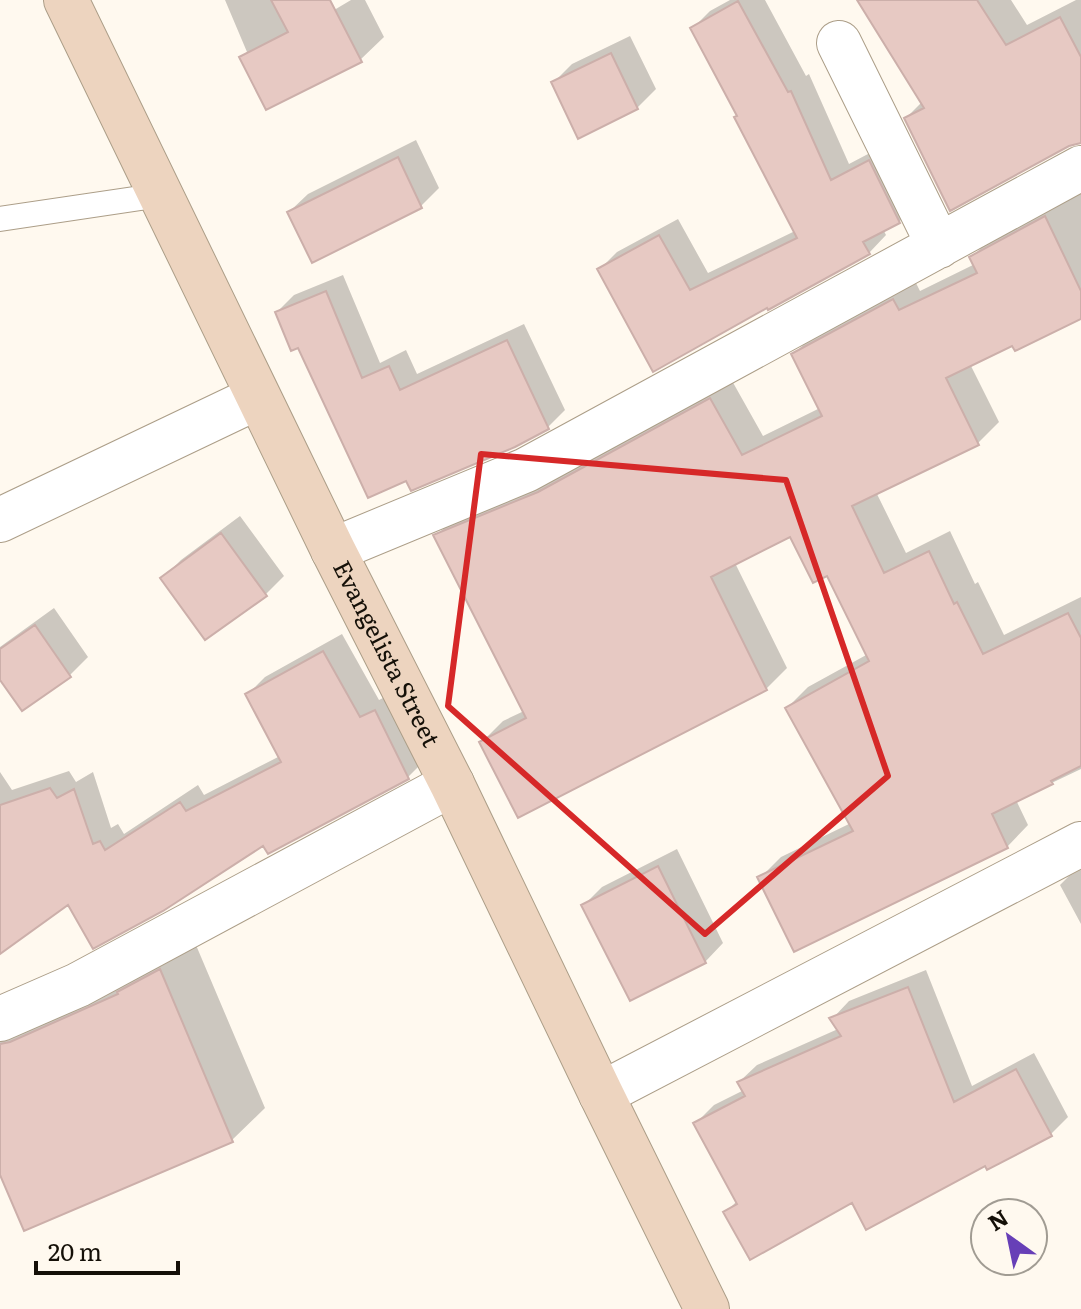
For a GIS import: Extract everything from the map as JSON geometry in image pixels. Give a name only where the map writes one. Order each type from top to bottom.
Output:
[{"type":"street","name":"Evangelista Street","points":[[66,0],[707,1309]]},
{"type":"street","points":[[839,43],[939,246]]},
{"type":"street","points":[[333,550],[526,470],[1081,168]]},
{"type":"street","points":[[0,520],[258,397]]},
{"type":"street","points":[[0,1019],[78,985],[452,784]]},
{"type":"street","points":[[601,1094],[1081,844]]},
{"type":"lane","points":[[0,219],[161,195]]},
{"type":"highlighted area","points":[[481,454],[786,480],[888,776],[705,934],[448,706]]},
{"type":"building","points":[[271,0],[330,0],[362,62],[266,110],[239,57],[288,32]]},
{"type":"building","points":[[857,0],[977,0],[1006,45],[1060,17],[1081,57],[1081,143],[1069,146],[950,211],[904,118],[924,108]]},
{"type":"building","points":[[738,1],[788,92],[791,91],[831,180],[869,160],[900,223],[863,242],[870,254],[653,372],[597,269],[659,235],[690,290],[797,238],[690,28]]},
{"type":"building","points":[[611,53],[638,109],[578,139],[551,82]]},
{"type":"building","points":[[398,157],[422,208],[312,263],[287,212]]},
{"type":"building","points":[[1045,216],[1081,291],[1081,319],[1015,351],[1012,346],[946,378],[979,445],[852,506],[884,573],[929,551],[954,604],[957,602],[983,654],[1068,613],[1081,638],[1081,766],[1051,781],[1053,784],[992,814],[1008,848],[794,952],[757,877],[853,831],[785,708],[869,661],[827,576],[813,583],[790,537],[711,577],[767,690],[518,818],[479,742],[526,718],[433,535],[538,492],[710,398],[742,455],[822,416],[791,354],[893,299],[899,310],[977,273],[969,257]]},
{"type":"building","points":[[326,291],[362,378],[389,366],[400,390],[507,340],[549,429],[515,447],[411,491],[406,481],[368,498],[298,348],[291,351],[275,312]]},
{"type":"building","points":[[221,533],[267,596],[205,640],[160,578]]},
{"type":"building","points":[[35,625],[71,677],[22,711],[0,680],[0,649]]},
{"type":"building","points":[[323,651],[360,717],[375,710],[409,779],[268,854],[263,846],[163,911],[93,949],[68,905],[0,954],[0,805],[50,788],[57,798],[74,789],[93,844],[100,841],[105,850],[180,802],[186,811],[281,762],[245,694]]},
{"type":"building","points":[[658,866],[706,963],[630,1001],[581,905]]},
{"type":"building","points":[[160,969],[233,1142],[24,1231],[0,1175],[0,1044],[118,994]]},
{"type":"building","points":[[908,987],[954,1102],[1016,1069],[1052,1136],[987,1170],[985,1166],[866,1230],[852,1203],[750,1260],[723,1212],[737,1204],[693,1123],[745,1096],[737,1082],[841,1036],[829,1018]]}]
